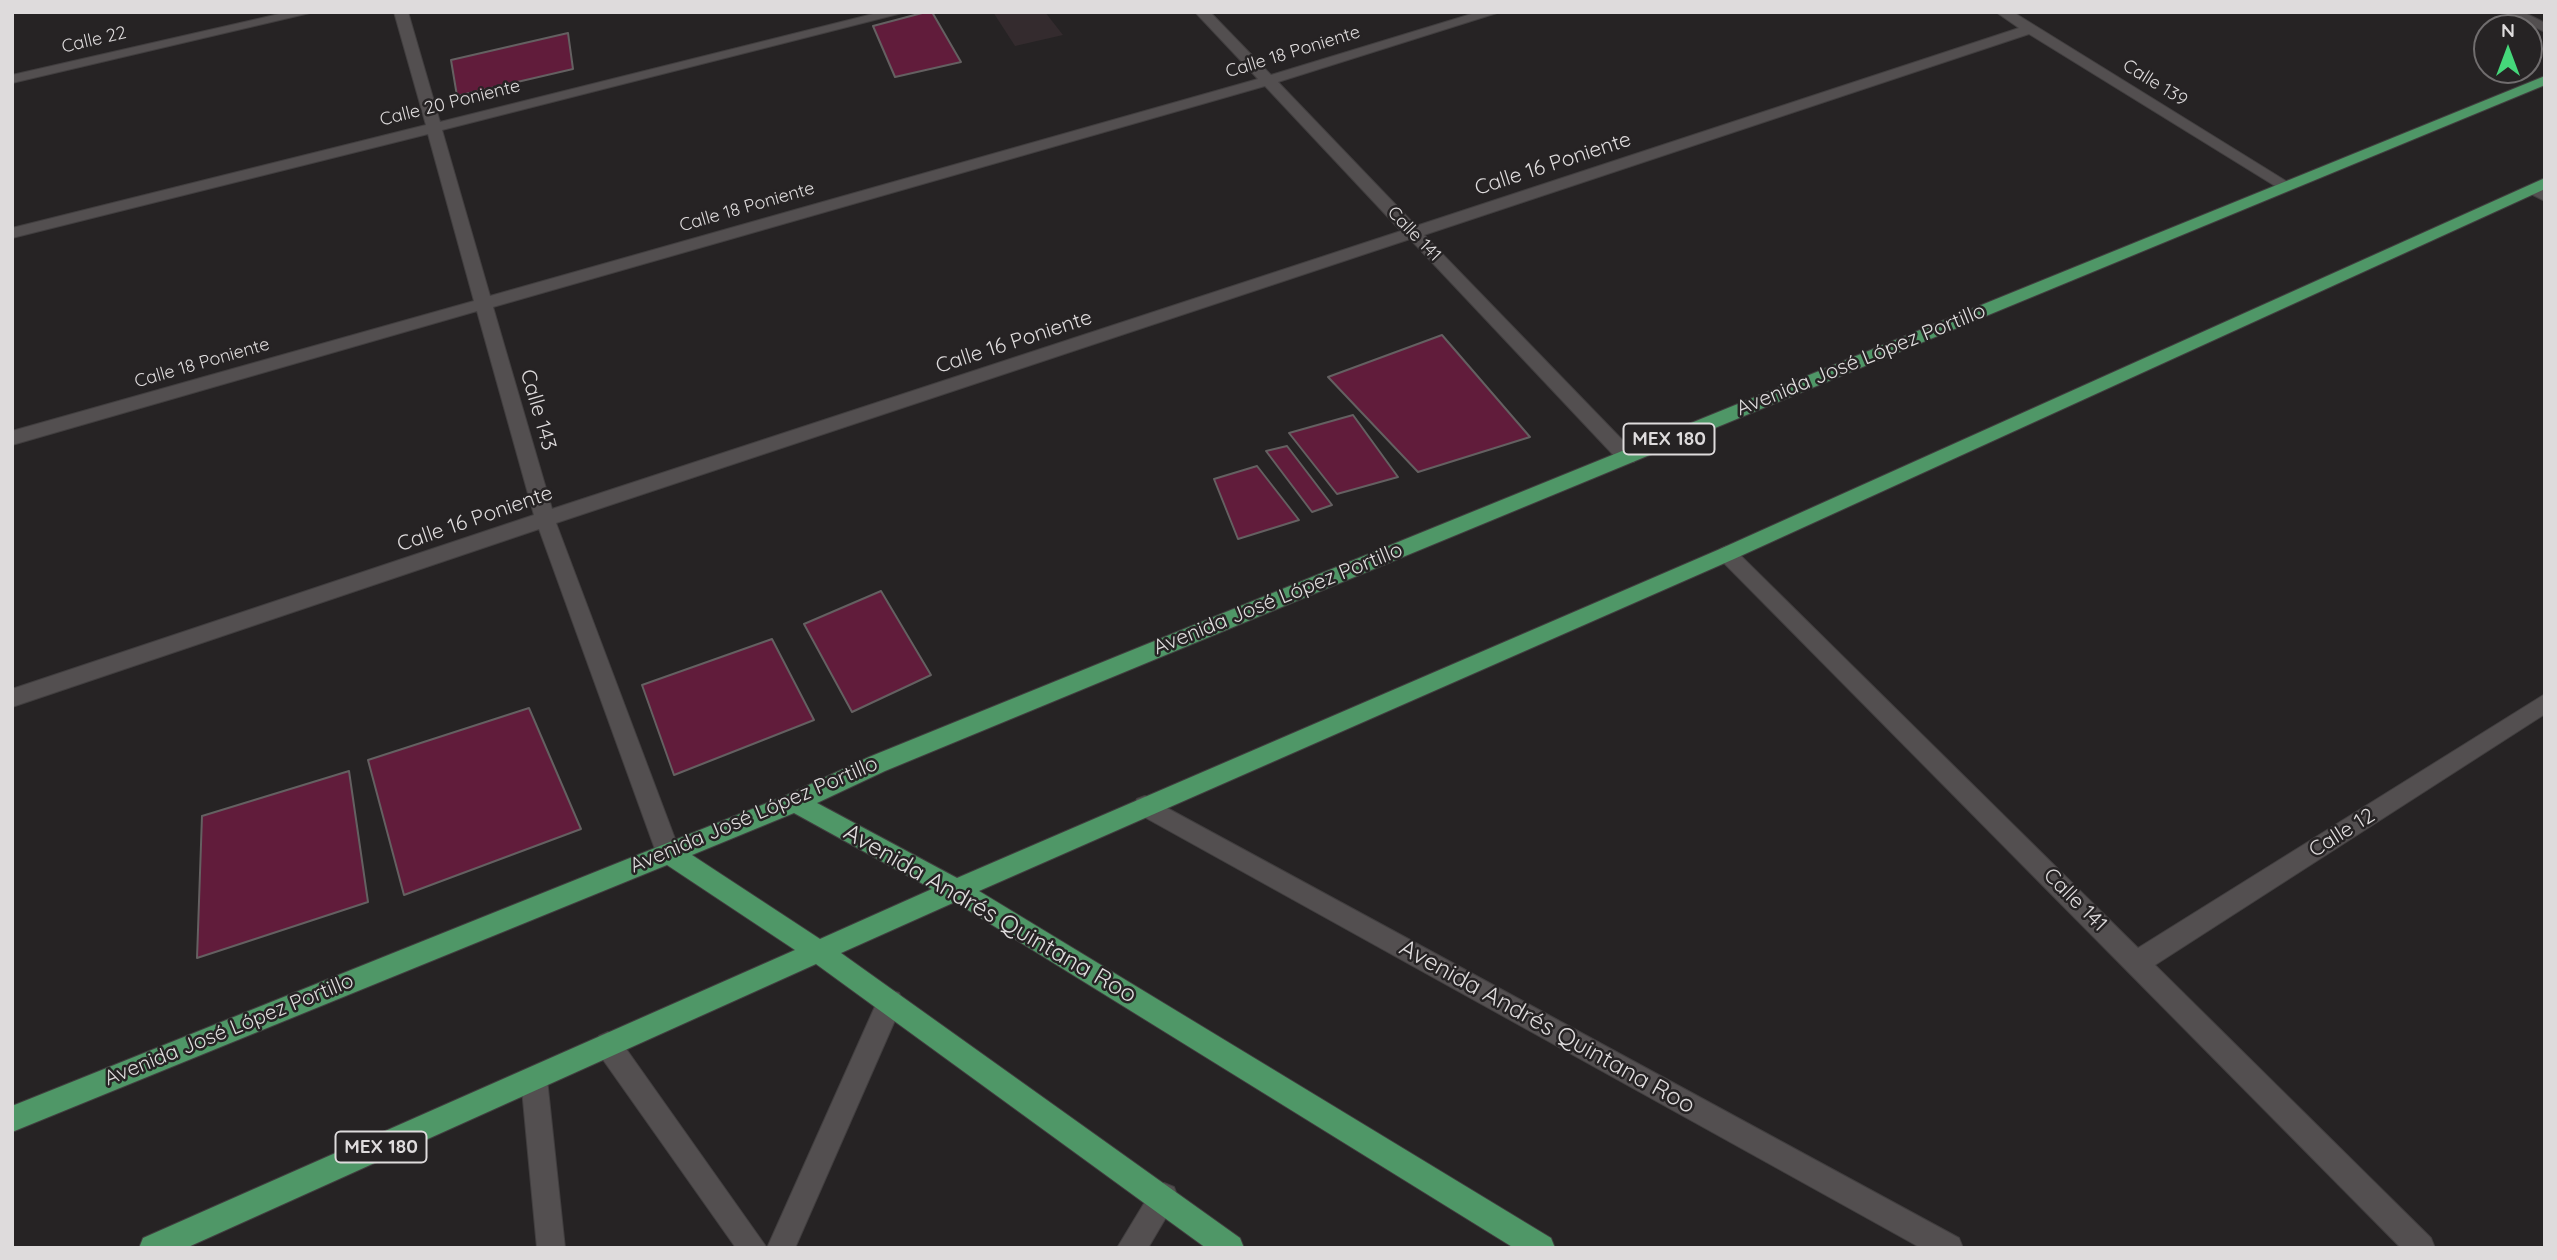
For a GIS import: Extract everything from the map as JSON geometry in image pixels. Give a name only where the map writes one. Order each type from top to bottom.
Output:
[{"type":"main road","name":"Avenida José López Portillo","points":[[12,1119],[795,802],[890,759],[2545,80]]},
{"type":"main road","name":"MEX 180","points":[[153,1248],[1145,806],[1727,554],[2541,189]]},
{"type":"main road","name":"Avenida Andrés Quintana Roo","points":[[795,802],[956,890],[1541,1248]]},
{"type":"main road","points":[[668,852],[818,951],[1164,1197],[1230,1248]]},
{"type":"street","name":"Calle 22","points":[[12,79],[307,12]]},
{"type":"street","name":"Calle 143","points":[[401,12],[545,519],[668,852]]},
{"type":"street","name":"Calle 20 Poniente","points":[[12,233],[899,12]]},
{"type":"street","name":"Calle 141","points":[[1202,12],[1627,457]]},
{"type":"street","name":"Calle 18 Poniente","points":[[12,438],[483,301],[1267,80],[1493,12]]},
{"type":"street","name":"Calle 139","points":[[2003,12],[2286,186]]},
{"type":"street","points":[[2511,12],[2545,28]]},
{"type":"street","name":"Calle 16 Poniente","points":[[12,698],[545,519],[2030,29]]},
{"type":"street","name":"Calle 141","points":[[1727,554],[2138,962],[2421,1248]]},
{"type":"street","name":"Calle 12","points":[[2138,962],[2545,704]]},
{"type":"street","name":"Avenida Andrés Quintana Roo","points":[[1145,806],[1949,1248]]},
{"type":"street","points":[[781,1248],[890,1002]]},
{"type":"street","points":[[608,1045],[753,1248]]},
{"type":"street","points":[[534,1079],[551,1248]]},
{"type":"street","points":[[1131,1248],[1164,1197]]},
{"type":"shaded area","points":[[993,12],[1045,12],[1063,35],[1015,46]]},
{"type":"building","points":[[932,12],[961,62],[895,77],[873,26]]},
{"type":"building","points":[[568,33],[573,69],[457,96],[451,60]]},
{"type":"building","points":[[1442,335],[1530,437],[1418,472],[1328,377]]},
{"type":"building","points":[[1353,415],[1398,477],[1337,494],[1289,433]]},
{"type":"building","points":[[1287,446],[1332,505],[1312,512],[1266,451]]},
{"type":"building","points":[[1257,466],[1299,520],[1238,539],[1214,479]]},
{"type":"building","points":[[881,591],[931,675],[852,712],[804,624]]},
{"type":"building","points":[[772,639],[814,720],[674,775],[642,685]]},
{"type":"building","points":[[529,708],[581,829],[404,895],[368,760]]},
{"type":"building","points":[[349,771],[368,902],[197,958],[202,816]]}]
